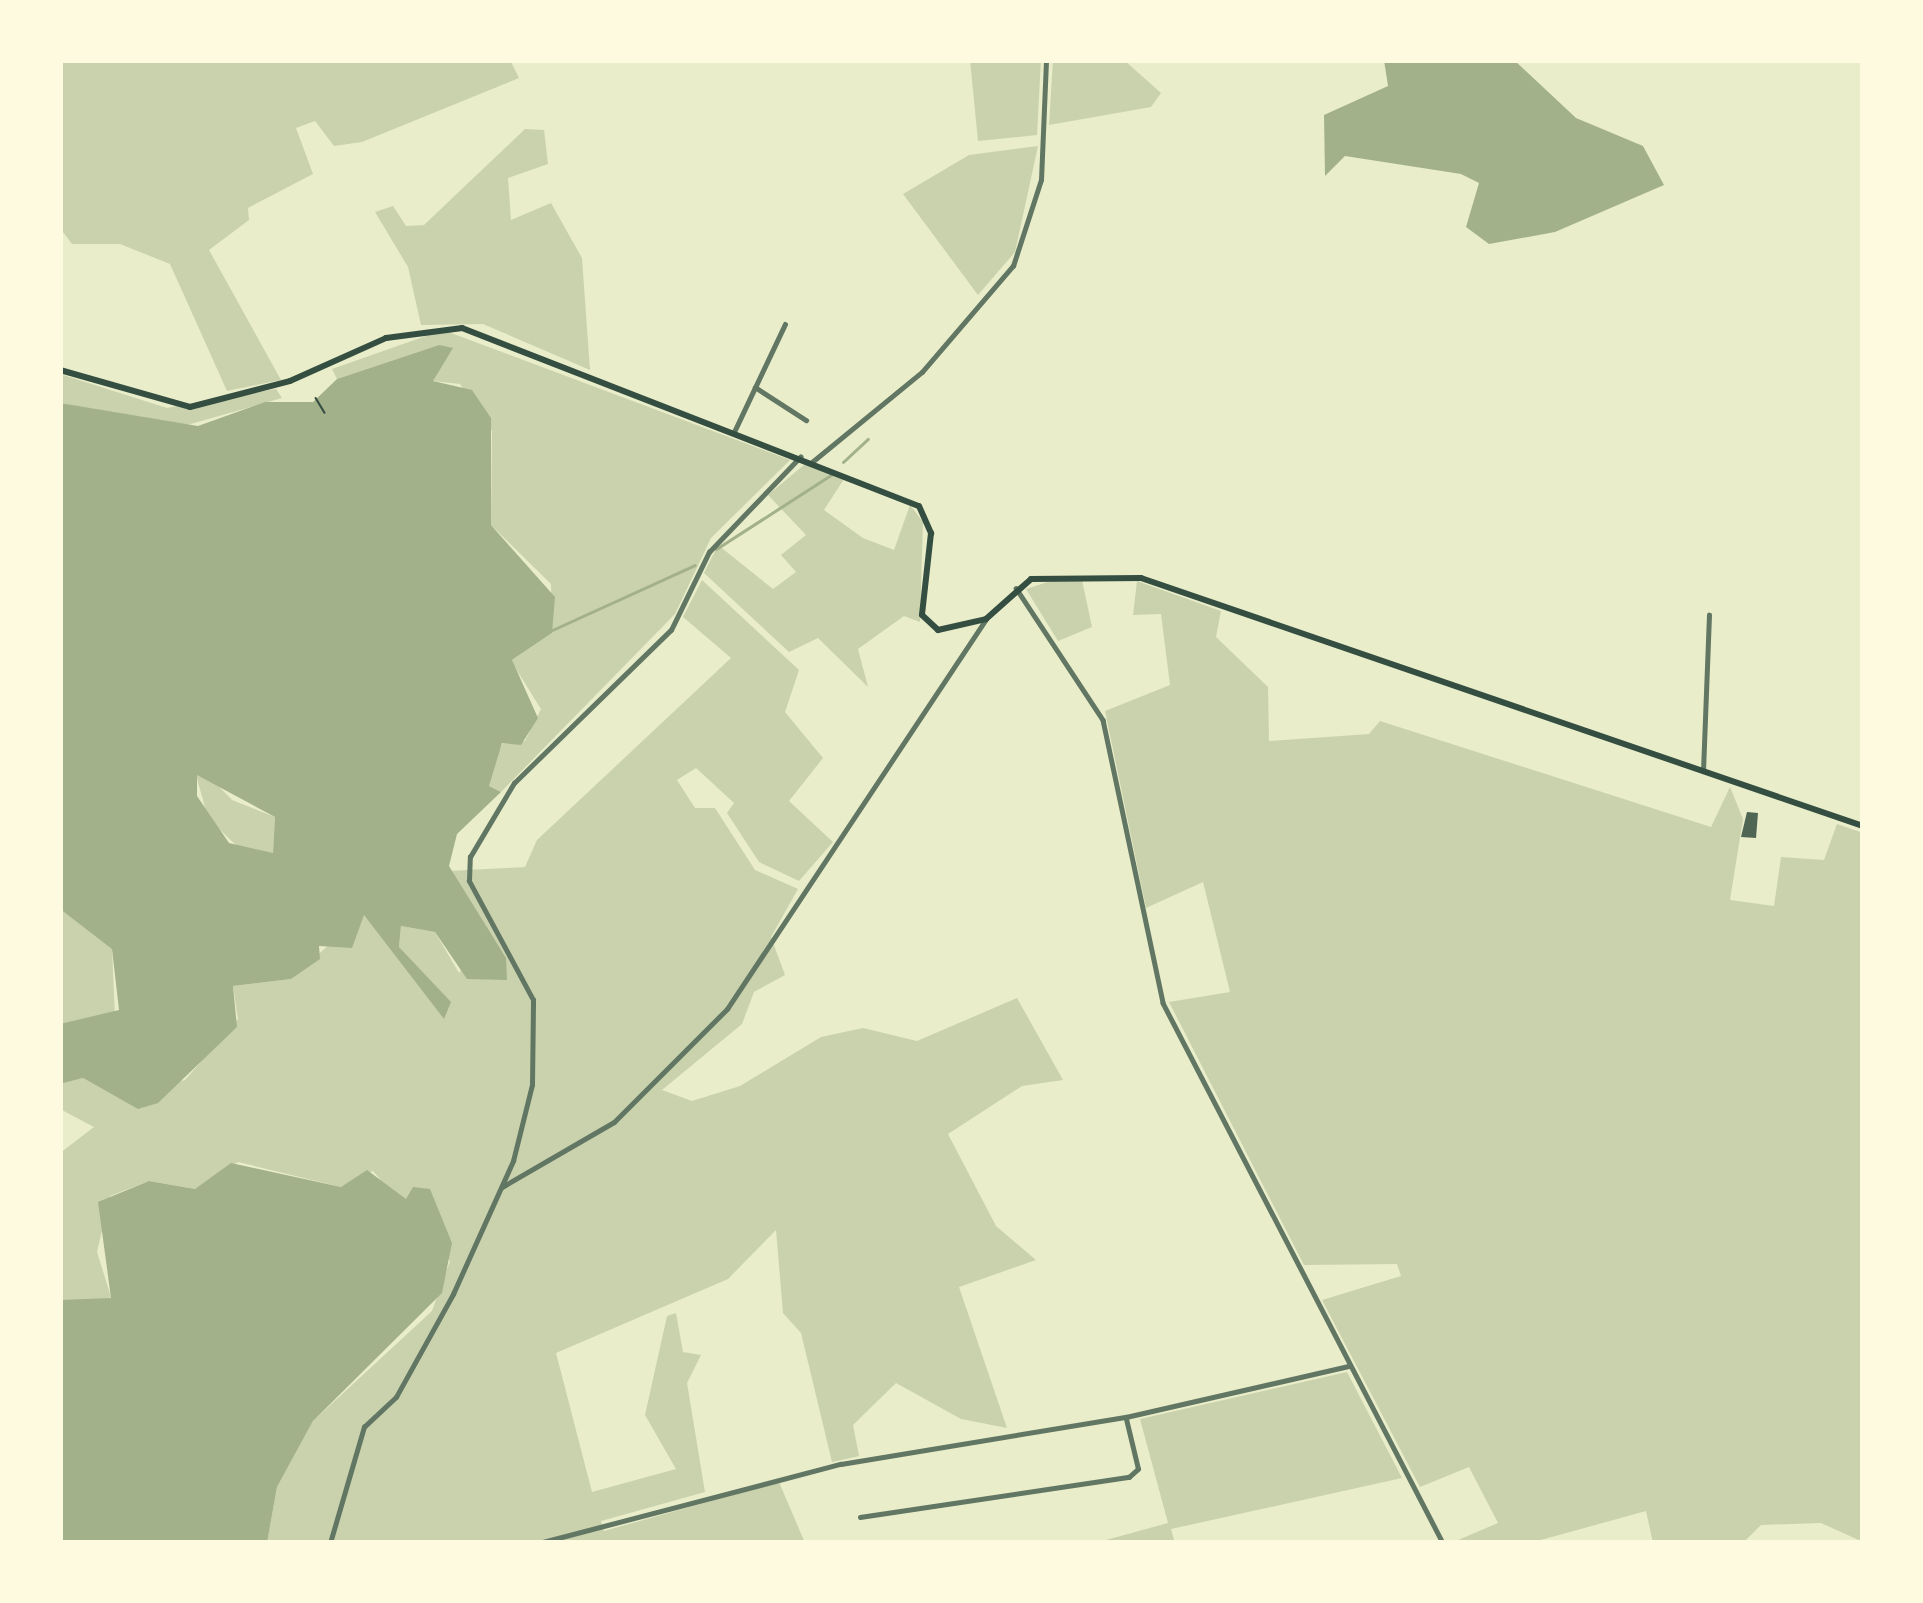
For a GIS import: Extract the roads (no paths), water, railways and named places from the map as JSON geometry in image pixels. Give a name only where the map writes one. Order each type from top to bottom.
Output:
[{"type":"main road","points":[[60,370],[190,407],[445,325],[800,457],[928,516],[929,625],[955,631],[986,619],[1016,588],[1060,574],[1142,578],[1863,826]]},
{"type":"street","points":[[812,462],[922,372],[1013,266],[1041,180],[1046,60]]},
{"type":"street","points":[[734,432],[784,324]]},
{"type":"street","points":[[755,387],[806,419]]},
{"type":"street","points":[[330,1543],[364,1427],[427,1345],[502,1187],[532,1085],[535,1015],[517,954],[470,881],[470,857],[514,783],[671,630],[709,552],[800,457]]},
{"type":"street","points":[[1016,588],[1103,720],[1149,968],[1443,1543]]},
{"type":"street","points":[[1703,772],[1709,615]]},
{"type":"street","points":[[502,1187],[640,1102],[727,1009],[986,619]]},
{"type":"street","points":[[539,1543],[872,1457],[1126,1417],[1349,1366]]},
{"type":"street","points":[[860,1517],[1129,1478],[1138,1468],[1126,1417]]},
{"type":"waterway","points":[[843,462],[868,439]]},
{"type":"waterway","points":[[716,549],[831,475]]},
{"type":"waterway","points":[[550,631],[695,565]]}]
